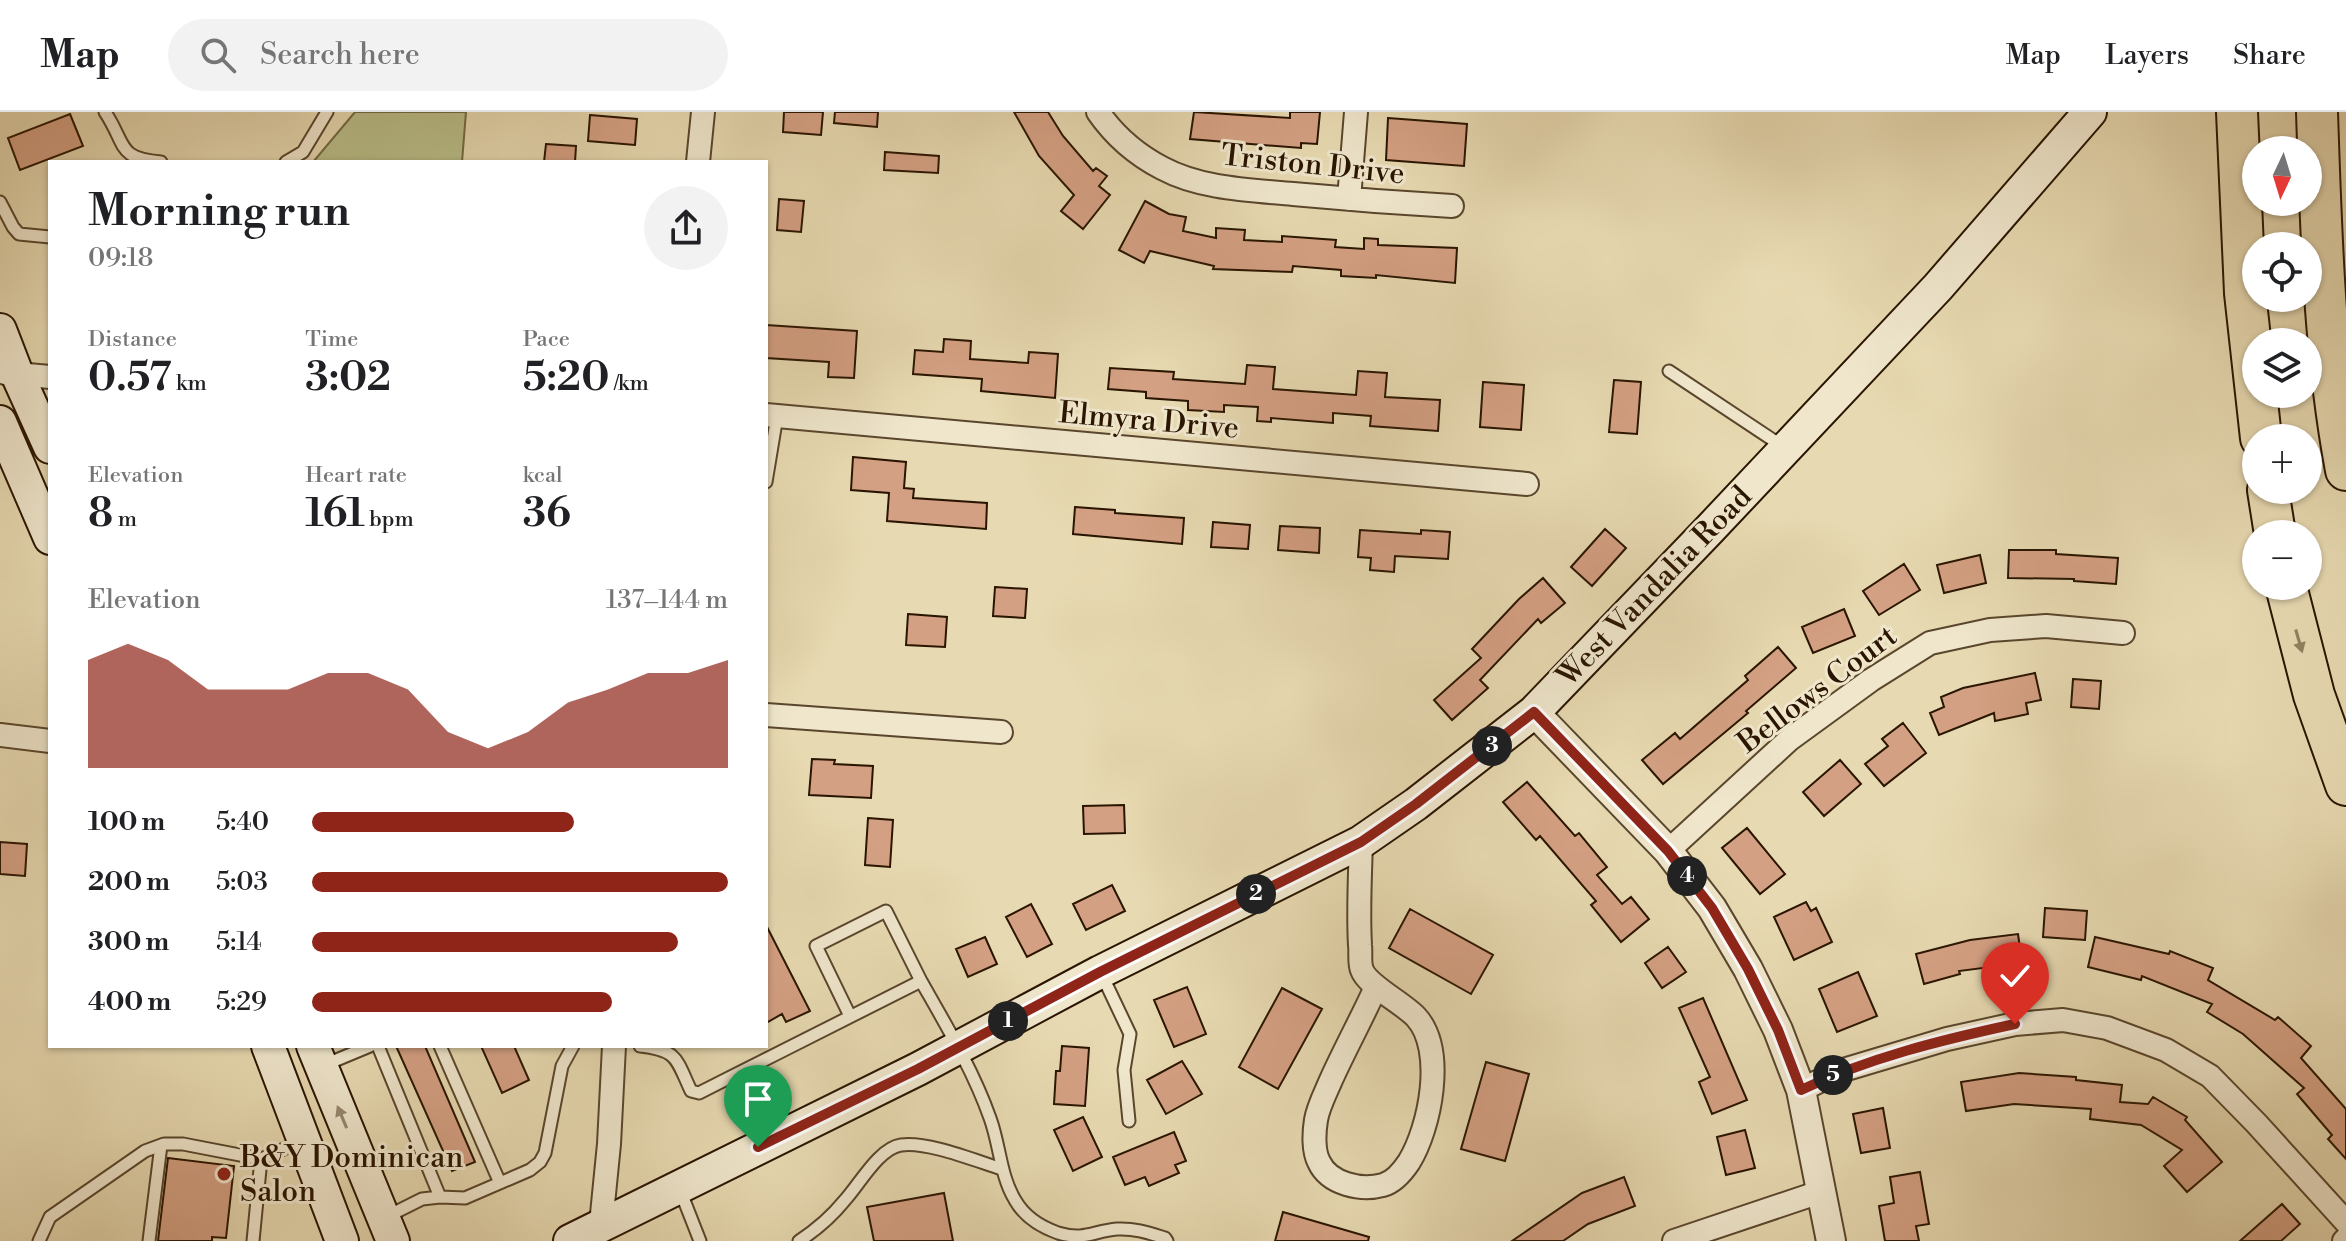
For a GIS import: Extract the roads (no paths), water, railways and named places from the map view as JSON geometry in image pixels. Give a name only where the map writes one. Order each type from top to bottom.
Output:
[{"type":"highway","points":[[2237,112],[2245,293],[2259,424]]},
{"type":"highway","points":[[2317,112],[2322,248],[2337,421],[2346,470]]},
{"type":"highway","points":[[2289,600],[2314,695],[2346,785]]},
{"type":"main road","name":"West Vandalia Road","points":[[570,1241],[604,1232],[678,1186],[1361,842],[1442,784],[1534,712],[1938,287],[2090,112]]},
{"type":"main road","points":[[0,330],[8,374],[48,444]]},
{"type":"main road","points":[[0,422],[48,533]]},
{"type":"main road","points":[[269,1048],[342,1241]]},
{"type":"main road","points":[[317,1056],[389,1229]]},
{"type":"street","points":[[698,160],[703,112]]},
{"type":"street","name":"Triston Drive","points":[[1098,112],[1108,127],[1132,149],[1163,169],[1205,184],[1452,206]]},
{"type":"street","points":[[1349,199],[1356,112]]},
{"type":"street","points":[[8,374],[48,377]]},
{"type":"street","name":"Elmyra Drive","points":[[771,415],[1527,484]]},
{"type":"street","name":"Bellows Court","points":[[1668,851],[1790,739],[1871,680],[1930,643],[1990,630],[2046,626],[2123,633]]},
{"type":"street","points":[[1534,712],[1668,851],[1712,908],[1748,969],[1778,1030],[1801,1090],[1831,1241]]},
{"type":"street","points":[[768,715],[1001,732]]},
{"type":"street","points":[[0,735],[48,741]]},
{"type":"street","points":[[1361,842],[1359,918],[1362,970],[1376,987],[1398,1000],[1418,1019],[1430,1042],[1431,1099],[1420,1140],[1402,1172],[1384,1185],[1358,1187],[1330,1177],[1318,1161],[1316,1118],[1342,1055],[1376,987]]},
{"type":"street","points":[[1801,1090],[1840,1071],[1947,1039],[2015,1024],[2063,1020],[2107,1028],[2166,1050],[2210,1076],[2346,1222]]},
{"type":"street","points":[[604,1232],[614,1048]]},
{"type":"street","points":[[1674,1241],[1820,1192]]},
{"type":"lane","points":[[105,112],[127,153],[137,160]]},
{"type":"lane","points":[[289,160],[303,152],[327,112]]},
{"type":"lane","points":[[0,202],[19,234],[48,237]]},
{"type":"lane","points":[[1669,371],[1786,449]]},
{"type":"lane","points":[[768,455],[771,415]]},
{"type":"lane","points":[[850,1016],[816,946],[886,911],[959,1047],[990,1119],[1002,1169],[1015,1201],[1034,1222],[1059,1234],[1083,1238],[1115,1229],[1139,1229],[1167,1241]]},
{"type":"lane","points":[[1100,972],[1130,1034],[1124,1070],[1129,1121]]},
{"type":"lane","points":[[650,1048],[669,1052],[675,1057],[691,1091],[699,1093],[921,981]]},
{"type":"lane","points":[[317,1056],[359,1048]]},
{"type":"lane","points":[[379,1048],[440,1197]]},
{"type":"lane","points":[[441,1048],[500,1183]]},
{"type":"lane","points":[[389,1229],[422,1199],[465,1198],[530,1170],[540,1162],[545,1153],[562,1066],[572,1048]]},
{"type":"lane","points":[[39,1241],[50,1217],[145,1151],[161,1145],[183,1144],[261,1159],[304,1140]]},
{"type":"lane","points":[[149,1241],[161,1145]]},
{"type":"lane","points":[[799,1241],[844,1202],[884,1152],[898,1145],[921,1145],[1002,1169]]},
{"type":"lane","points":[[253,1241],[261,1159]]},
{"type":"lane","points":[[678,1186],[700,1241]]},
{"type":"place","name":"B&Y Dominican Salon","points":[[224,1174]]}]
